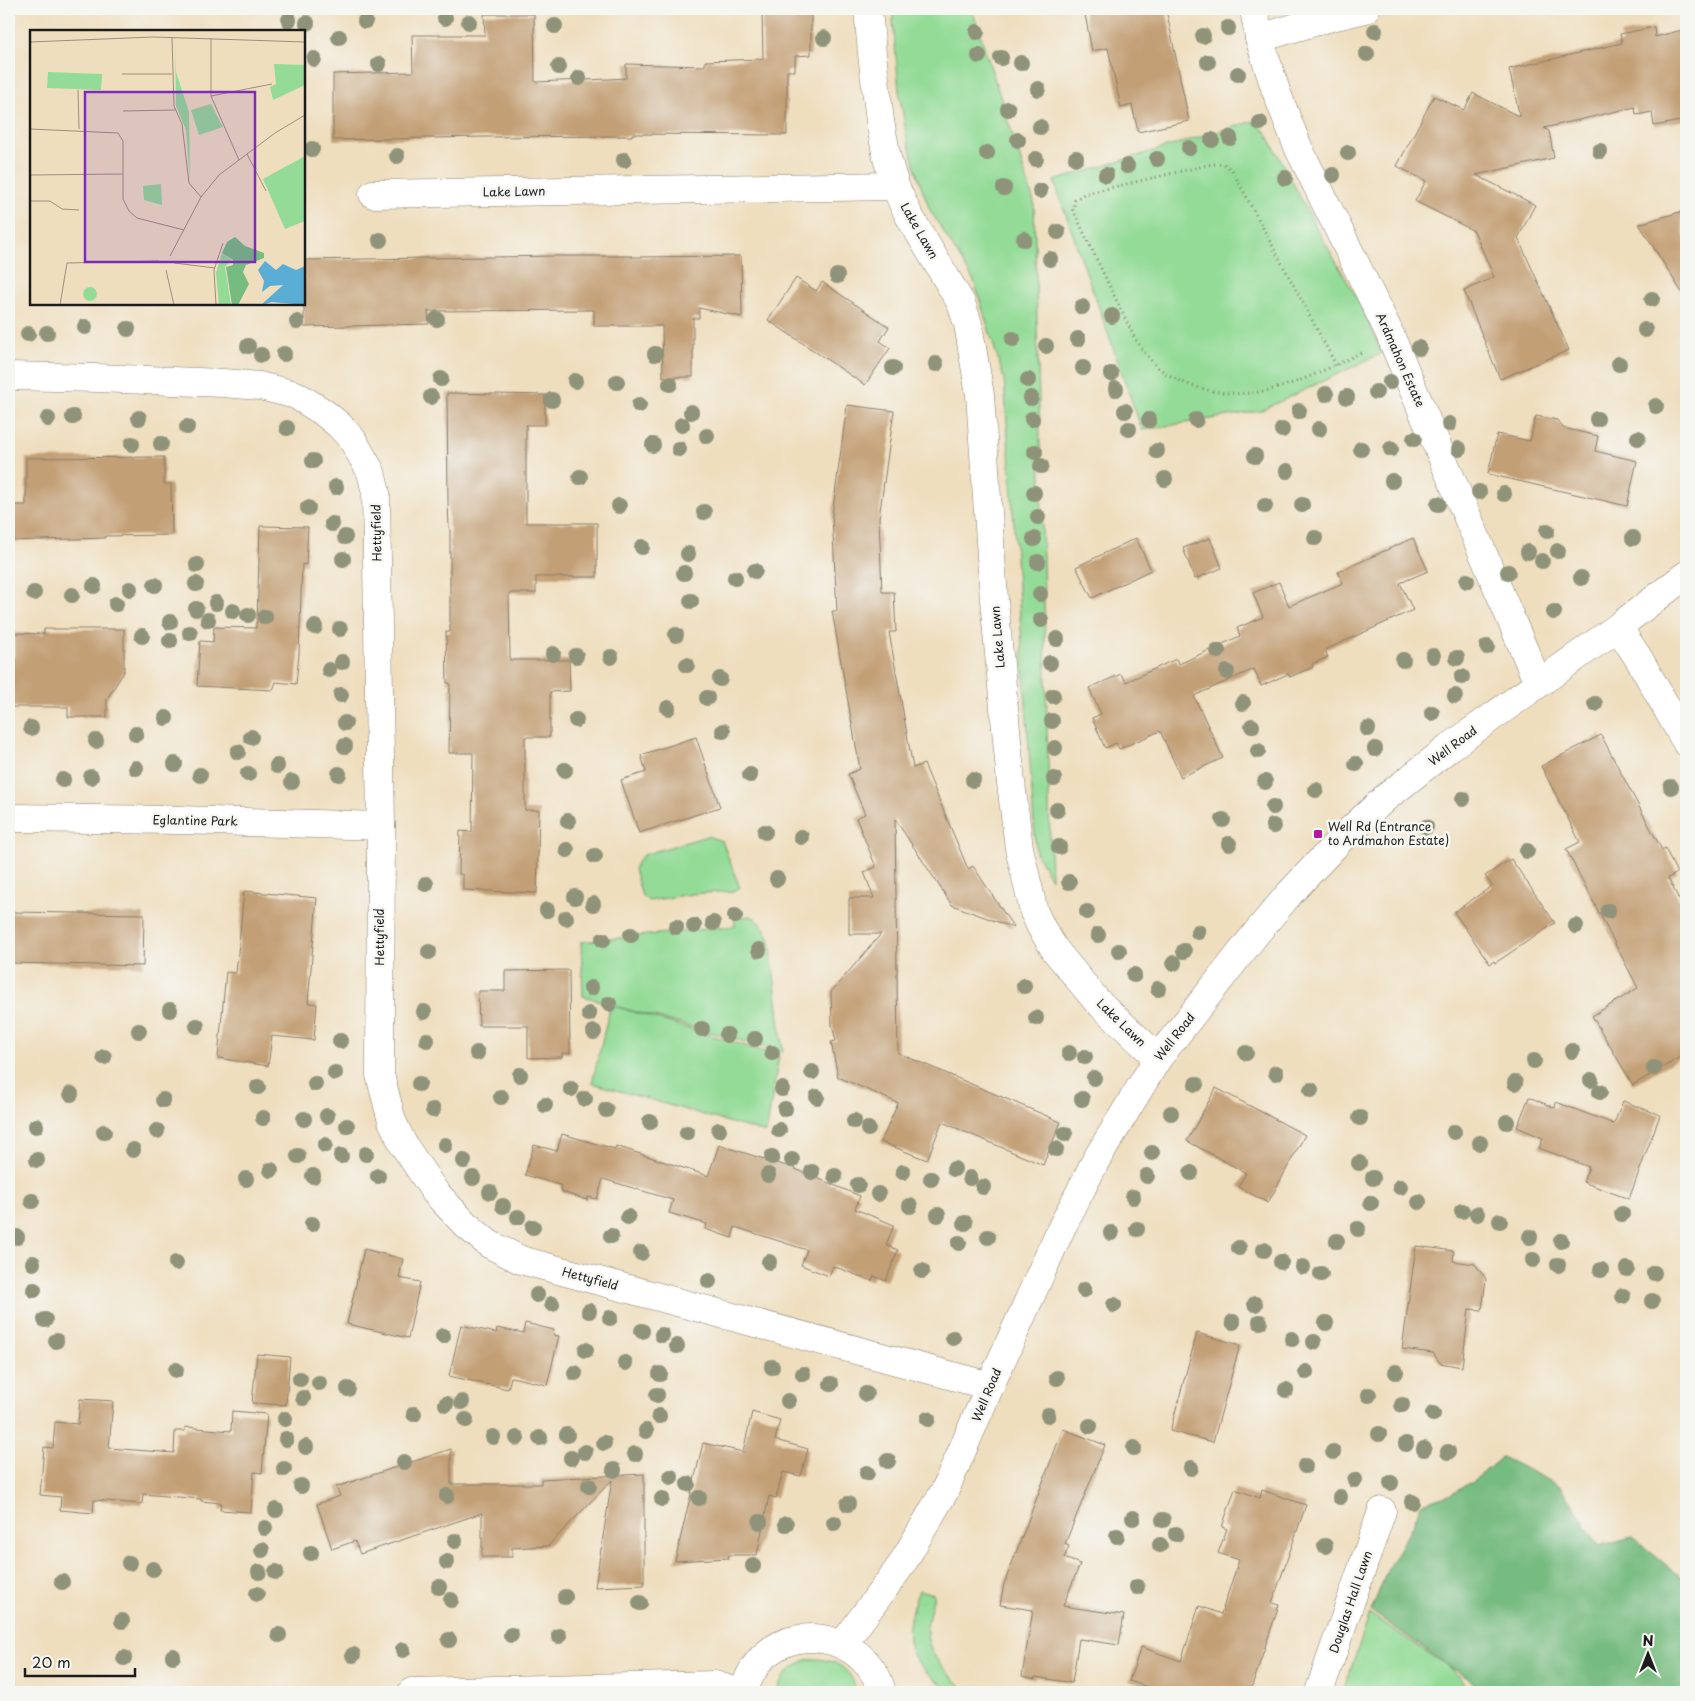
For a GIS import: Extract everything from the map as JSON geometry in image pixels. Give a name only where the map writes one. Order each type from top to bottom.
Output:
[{"type":"street","name":"Lake Lawn","points":[[868,9],[880,121],[895,186],[908,214],[961,304],[968,324],[980,395],[994,600],[1011,783],[1019,848],[1034,912],[1055,950],[1096,1000],[1158,1058]]},
{"type":"street","name":"Ardmahon Estate","points":[[1254,9],[1259,38],[1276,91],[1298,147],[1391,338],[1538,683]]},
{"type":"street","points":[[1259,38],[1366,9]]},
{"type":"street","name":"Lake Lawn","points":[[373,194],[895,186]]},
{"type":"street","name":"Hettyfield","points":[[9,376],[172,380],[260,386],[296,395],[339,425],[352,439],[371,472],[376,493],[381,826],[380,1075],[392,1121],[404,1144],[435,1192],[466,1225],[489,1244],[521,1260],[990,1386]]},
{"type":"street","name":"Well Road","points":[[843,1644],[902,1564],[940,1498],[969,1438],[990,1386],[1059,1233],[1088,1176],[1158,1058],[1258,931],[1342,838],[1384,799],[1450,747],[1686,575]]},
{"type":"street","points":[[1618,626],[1686,742]]},
{"type":"street","name":"Eglantine Park","points":[[9,818],[180,820],[381,826]]},
{"type":"street","name":"Douglas Hall Lawn","points":[[1319,1692],[1382,1511]]},
{"type":"street","points":[[743,1692],[750,1674],[763,1656],[781,1644],[801,1638],[823,1637],[843,1644],[861,1655],[874,1671],[882,1692]]},
{"type":"street","points":[[412,1692],[715,1685],[737,1692]]},
{"type":"path","points":[[1336,365],[1232,170],[1224,164],[1212,164],[1084,194],[1075,200],[1073,210],[1123,316],[1144,352],[1160,368],[1178,380],[1202,389],[1228,392],[1248,393],[1272,389],[1336,365],[1391,338]]},
{"type":"green space","points":[[892,9],[972,9],[1034,202],[1051,879],[1036,853],[1004,379],[974,281],[930,210],[918,177],[907,138],[899,91]]},
{"type":"green space","points":[[1253,121],[1266,132],[1317,229],[1361,305],[1382,353],[1260,411],[1142,430],[1054,181]]},
{"type":"green space","points":[[707,836],[722,841],[740,888],[733,891],[691,894],[649,901],[642,896],[634,869],[643,855]]},
{"type":"green space","points":[[751,916],[763,927],[770,941],[783,1052],[614,1006],[779,1056],[766,1133],[592,1083],[611,1004],[583,996],[581,942],[735,926],[734,918]]},
{"type":"green space","points":[[1502,1457],[1562,1487],[1598,1546],[1632,1537],[1686,1581],[1686,1692],[1475,1692],[1475,1684],[1371,1611],[1389,1566],[1413,1525],[1421,1504],[1452,1494],[1478,1477]]},
{"type":"green space","points":[[919,1590],[934,1594],[927,1625],[929,1645],[939,1663],[968,1692],[954,1691],[940,1683],[924,1670],[911,1650],[909,1627]]},
{"type":"green space","points":[[1370,1614],[1452,1669],[1468,1689],[1468,1692],[1343,1692]]},
{"type":"green space","points":[[809,1659],[834,1662],[846,1670],[857,1692],[777,1692],[781,1681],[788,1671],[797,1664]]},
{"type":"building","points":[[762,9],[811,9],[811,55],[795,56],[795,71],[787,71],[787,135],[632,134],[632,136],[333,140],[333,74],[413,72],[412,35],[485,35],[484,14],[534,14],[535,82],[626,78],[626,64],[705,66],[705,61],[763,59]]},
{"type":"building","points":[[1084,9],[1166,9],[1189,121],[1138,132],[1132,105],[1121,108],[1108,48],[1092,51]]},
{"type":"building","points":[[1654,27],[1655,37],[1686,29],[1686,120],[1654,126],[1652,112],[1636,115],[1635,107],[1544,128],[1549,131],[1554,158],[1476,175],[1535,205],[1518,238],[1569,350],[1500,379],[1464,291],[1494,277],[1474,231],[1415,201],[1426,181],[1397,166],[1434,96],[1464,110],[1473,93],[1520,117],[1509,69],[1622,43],[1620,34]]},
{"type":"building","points":[[1680,212],[1686,245],[1686,299],[1639,224]]},
{"type":"building","points":[[554,256],[741,256],[742,317],[699,308],[699,318],[693,318],[693,377],[663,377],[662,326],[594,326],[594,310],[428,311],[429,324],[304,327],[305,260]]},
{"type":"building","points":[[796,278],[816,291],[822,282],[889,327],[880,341],[890,348],[865,385],[768,320]]},
{"type":"building","points":[[447,393],[545,395],[545,425],[526,425],[526,523],[597,523],[597,577],[536,577],[536,593],[509,593],[510,660],[569,660],[570,691],[550,692],[550,737],[525,737],[525,810],[539,810],[537,893],[463,890],[463,875],[459,874],[460,831],[472,832],[473,753],[449,753],[450,683],[447,683],[446,632],[450,632]]},
{"type":"building","points":[[847,405],[894,411],[879,518],[882,592],[894,592],[896,632],[889,632],[913,768],[924,764],[968,869],[973,866],[1014,928],[952,905],[895,819],[898,1053],[1061,1122],[1043,1165],[942,1122],[927,1160],[881,1142],[898,1103],[838,1077],[831,1042],[836,1041],[832,1025],[831,992],[881,934],[849,934],[849,898],[874,898],[864,872],[876,867],[856,818],[865,814],[848,774],[860,769],[832,611],[837,611],[832,516]]},
{"type":"building","points":[[1536,416],[1557,420],[1563,428],[1598,436],[1595,451],[1637,461],[1627,506],[1488,474],[1497,434],[1530,441]]},
{"type":"building","points":[[164,457],[164,484],[171,484],[172,535],[9,541],[9,505],[26,505],[26,458]]},
{"type":"building","points":[[260,526],[308,527],[306,565],[302,564],[296,684],[276,682],[273,690],[197,686],[200,641],[213,642],[214,627],[256,628]]},
{"type":"building","points":[[1136,538],[1151,570],[1092,598],[1076,567]]},
{"type":"building","points":[[1210,538],[1222,568],[1195,579],[1183,548]]},
{"type":"building","points":[[1413,538],[1428,571],[1400,583],[1413,610],[1325,650],[1328,657],[1312,664],[1313,667],[1290,677],[1288,674],[1261,686],[1254,669],[1194,696],[1223,758],[1181,777],[1160,731],[1119,749],[1116,743],[1105,748],[1092,718],[1101,714],[1089,688],[1121,674],[1126,682],[1176,659],[1179,664],[1240,636],[1237,628],[1263,617],[1253,593],[1279,582],[1289,606],[1343,583],[1338,572]]},
{"type":"building","points":[[44,629],[124,629],[124,672],[107,699],[107,717],[68,717],[68,707],[9,707],[9,657],[14,657],[14,633],[44,634]]},
{"type":"building","points":[[1601,735],[1662,850],[1665,848],[1677,873],[1668,878],[1686,913],[1686,1046],[1682,1056],[1633,1085],[1592,1016],[1638,988],[1566,849],[1580,842],[1541,766]]},
{"type":"building","points":[[696,737],[720,807],[639,833],[621,780],[646,772],[641,755]]},
{"type":"building","points":[[1511,859],[1555,923],[1495,963],[1494,961],[1490,964],[1454,912],[1492,886],[1485,876]]},
{"type":"building","points":[[244,891],[317,898],[308,1003],[317,1004],[314,1040],[272,1036],[268,1066],[218,1058],[226,972],[236,973]]},
{"type":"building","points":[[9,912],[144,914],[143,966],[9,963]]},
{"type":"building","points":[[569,970],[570,1053],[562,1053],[562,1057],[528,1058],[528,1026],[479,1026],[478,991],[505,991],[505,971]]},
{"type":"building","points":[[1216,1088],[1305,1135],[1268,1203],[1238,1187],[1246,1173],[1187,1141]]},
{"type":"building","points":[[1529,1097],[1555,1108],[1556,1102],[1614,1124],[1623,1101],[1660,1115],[1629,1199],[1583,1182],[1589,1167],[1539,1148],[1543,1138],[1517,1127]]},
{"type":"building","points":[[562,1134],[615,1149],[616,1146],[708,1176],[719,1145],[793,1168],[860,1196],[855,1209],[894,1225],[886,1245],[898,1250],[886,1281],[874,1276],[872,1281],[833,1266],[829,1276],[801,1265],[807,1250],[735,1227],[732,1238],[705,1229],[707,1224],[669,1213],[673,1200],[603,1179],[597,1199],[588,1197],[587,1200],[562,1192],[560,1185],[525,1175],[534,1145],[557,1151]]},
{"type":"building","points":[[1416,1246],[1454,1251],[1453,1261],[1475,1264],[1486,1279],[1482,1310],[1469,1309],[1462,1367],[1440,1363],[1433,1353],[1402,1349]]},
{"type":"building","points":[[364,1249],[403,1259],[399,1278],[420,1282],[408,1338],[347,1324]]},
{"type":"building","points":[[525,1323],[554,1330],[553,1335],[559,1336],[547,1385],[511,1377],[508,1389],[449,1376],[461,1325],[496,1333],[497,1328],[523,1333]]},
{"type":"building","points":[[1197,1333],[1240,1345],[1213,1442],[1170,1431]]},
{"type":"building","points":[[257,1354],[290,1357],[286,1405],[252,1403]]},
{"type":"building","points":[[80,1399],[113,1401],[109,1448],[174,1453],[175,1431],[185,1431],[185,1427],[231,1431],[232,1411],[267,1414],[262,1473],[254,1472],[251,1512],[220,1510],[221,1503],[201,1501],[201,1499],[143,1494],[142,1504],[94,1500],[93,1513],[60,1510],[61,1497],[40,1495],[44,1447],[53,1448],[55,1422],[78,1424]]},
{"type":"building","points":[[752,1412],[780,1420],[775,1440],[808,1449],[801,1476],[783,1472],[776,1498],[769,1496],[757,1555],[728,1555],[729,1558],[675,1561],[703,1443],[743,1452]]},
{"type":"building","points":[[1063,1429],[1105,1445],[1065,1544],[1069,1546],[1064,1558],[1080,1564],[1063,1606],[1124,1615],[1119,1645],[1079,1639],[1072,1683],[1022,1676],[1033,1610],[1000,1605],[1004,1584]]},
{"type":"building","points":[[451,1449],[451,1484],[541,1484],[541,1479],[644,1474],[644,1585],[595,1587],[612,1480],[548,1546],[512,1548],[512,1557],[482,1557],[482,1513],[360,1554],[355,1541],[332,1549],[317,1504],[340,1496],[336,1487]]},
{"type":"building","points":[[1235,1489],[1260,1498],[1262,1490],[1306,1505],[1272,1603],[1279,1605],[1250,1692],[1163,1692],[1129,1681],[1141,1647],[1181,1661],[1199,1606],[1221,1614],[1239,1560],[1218,1553],[1227,1529],[1222,1527]]},
{"type":"place","name":"Well Rd (Entrance to Ardmahon Estate)","points":[[1318,834]]}]
